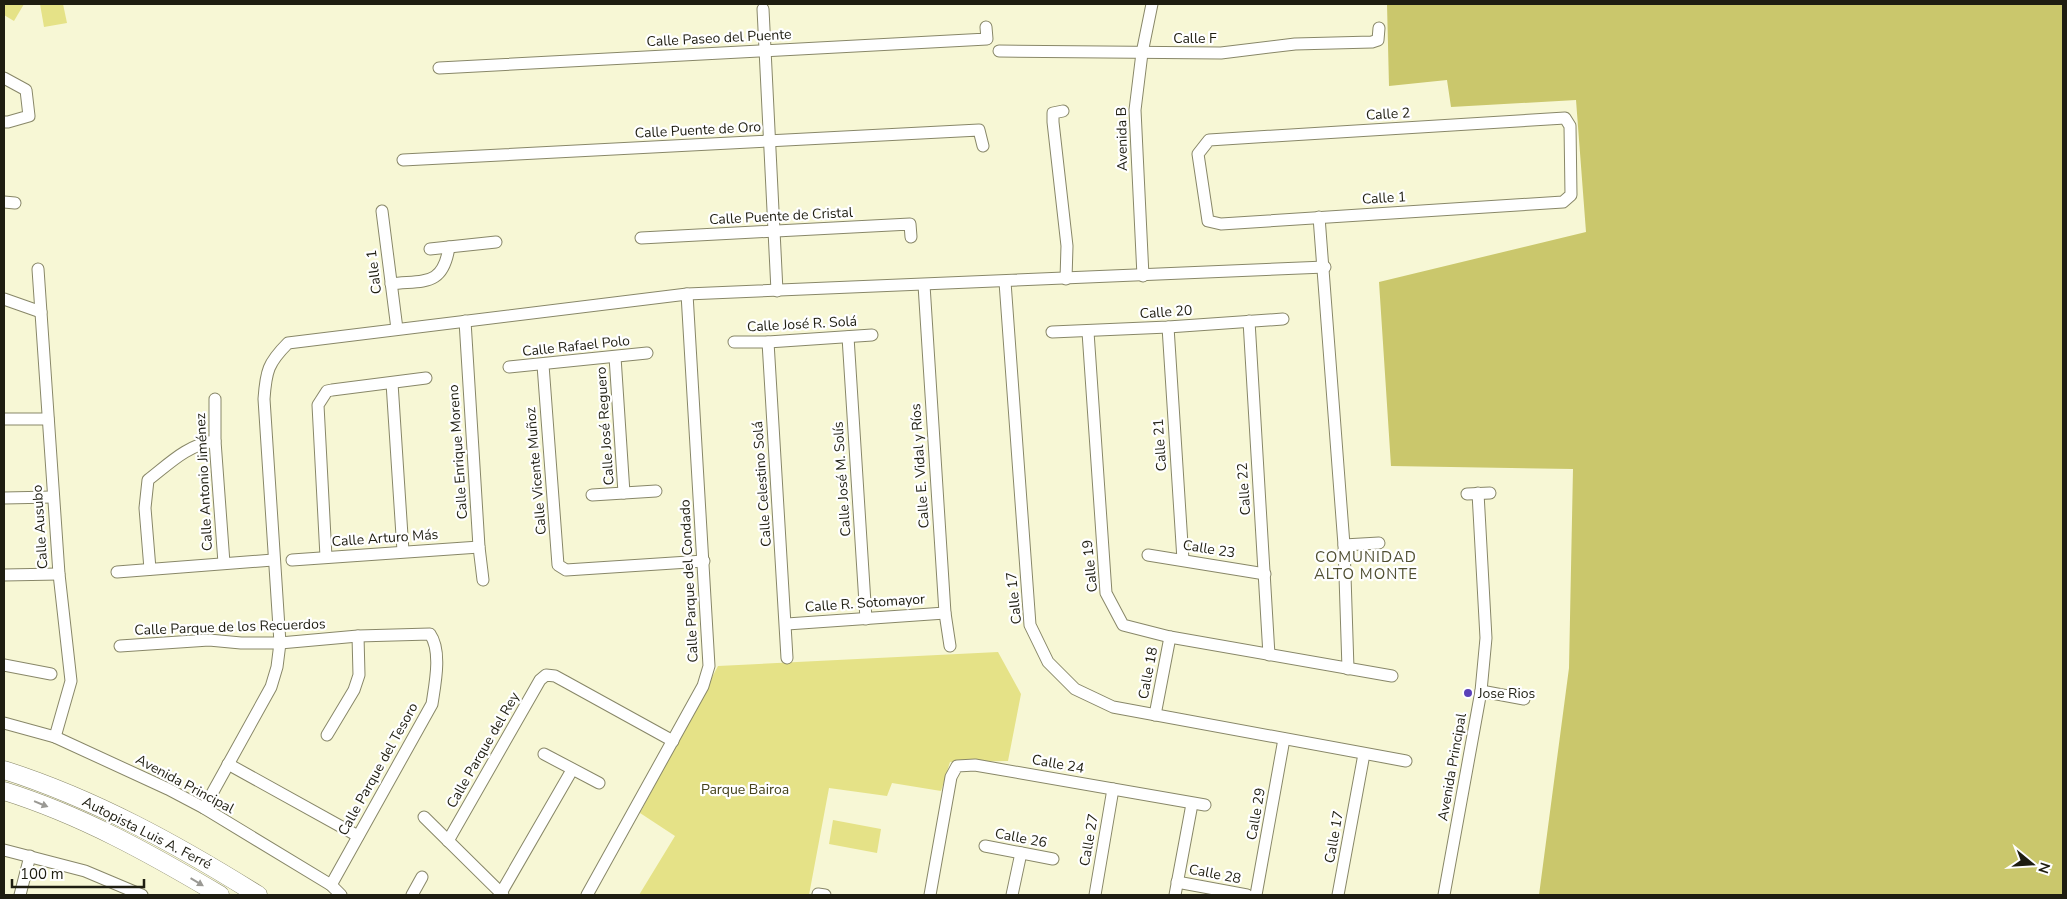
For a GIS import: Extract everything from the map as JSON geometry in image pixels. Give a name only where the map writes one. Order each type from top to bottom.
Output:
[{"type":"highway","name":"Autopista Luis A. Ferré","points":[[4,770],[77,797],[116,814],[186,852],[258,895]]},
{"type":"highway","name":"Autopista Luis A. Ferré","points":[[4,791],[109,832],[165,862],[220,895]]},
{"type":"street","name":"Avenida B","points":[[1143,276],[1135,130],[1142,53],[1152,4]]},
{"type":"street","points":[[763,9],[768,141],[777,291]]},
{"type":"street","name":"Calle Paseo del Puente","points":[[439,68],[987,39],[986,26]]},
{"type":"street","name":"Calle F","points":[[999,51],[1220,53],[1296,44],[1372,42],[1378,40],[1379,28]]},
{"type":"street","points":[[4,78],[26,90],[29,116],[6,122]]},
{"type":"street","points":[[1064,111],[1053,113],[1053,122],[1066,246],[1066,279]]},
{"type":"street","name":"Calle 2","points":[[1208,221],[1198,154],[1210,140],[1565,118],[1570,126],[1571,195],[1563,202]]},
{"type":"street","name":"Calle Puente de Oro","points":[[403,160],[979,130],[984,146]]},
{"type":"street","name":"Calle 1","points":[[1208,221],[1221,224],[1563,202]]},
{"type":"street","name":"Calle 1","points":[[382,211],[396,329]]},
{"type":"street","points":[[1320,217],[1344,545],[1348,669]]},
{"type":"street","name":"Calle Puente de Cristal","points":[[640,238],[910,224],[911,237]]},
{"type":"street","points":[[430,249],[496,242]]},
{"type":"street","points":[[391,284],[434,279],[440,274],[449,247]]},
{"type":"street","points":[[204,808],[271,686],[277,667],[280,643],[273,560],[264,399],[265,376],[274,357],[288,343],[687,294],[1324,267]]},
{"type":"street","name":"Calle Ausubo","points":[[38,269],[59,574],[71,681],[55,737]]},
{"type":"street","name":"Calle 17","points":[[1004,282],[1030,625],[1048,662],[1075,689],[1113,707],[1406,761]]},
{"type":"street","name":"Calle E. Vidal y Ríos","points":[[924,284],[945,612],[950,646]]},
{"type":"street","name":"Calle Parque del Condado","points":[[587,895],[704,686],[709,666],[687,294]]},
{"type":"street","points":[[4,299],[41,312]]},
{"type":"street","name":"Calle 20","points":[[1052,332],[1088,332],[1283,319]]},
{"type":"street","name":"Calle 22","points":[[1249,321],[1269,655]]},
{"type":"street","name":"Calle Enrique Moreno","points":[[465,322],[479,547],[483,580]]},
{"type":"street","name":"Calle 21","points":[[1168,327],[1182,560]]},
{"type":"street","name":"Calle 19","points":[[1088,332],[1106,593],[1122,625],[1170,637],[1392,676]]},
{"type":"street","name":"Calle José R. Solá","points":[[734,342],[768,342],[872,335]]},
{"type":"street","name":"Calle José M. Solís","points":[[848,337],[866,618]]},
{"type":"street","name":"Calle Celestino Solá","points":[[768,342],[787,658]]},
{"type":"street","name":"Calle Rafael Polo","points":[[509,367],[647,353]]},
{"type":"street","name":"Calle José Reguero","points":[[615,357],[624,493]]},
{"type":"street","name":"Calle Vicente Muñoz","points":[[543,365],[558,565],[566,570],[704,561]]},
{"type":"street","points":[[326,557],[318,405],[327,391],[426,378]]},
{"type":"street","points":[[392,383],[403,551]]},
{"type":"street","name":"Calle Antonio Jiménez","points":[[215,399],[215,440],[224,563]]},
{"type":"street","points":[[4,419],[48,419]]},
{"type":"street","points":[[150,568],[145,508],[148,480],[185,451],[200,443],[215,440]]},
{"type":"street","name":"Calle José Reguero","points":[[592,494],[656,491]]},
{"type":"street","name":"Avenida Principal","points":[[1444,895],[1480,691],[1486,638],[1478,493]]},
{"type":"street","points":[[4,498],[53,497]]},
{"type":"street","points":[[1344,545],[1379,543]]},
{"type":"street","name":"Calle Arturo Más","points":[[292,560],[479,547]]},
{"type":"street","name":"Calle 23","points":[[1148,555],[1265,574]]},
{"type":"street","points":[[118,572],[150,568],[273,560]]},
{"type":"street","points":[[4,575],[59,574]]},
{"type":"street","name":"Calle R. Sotomayor","points":[[786,624],[945,612]]},
{"type":"street","name":"Calle Parque de los Recuerdos","points":[[120,646],[209,640],[241,643],[280,643],[358,636],[430,634]]},
{"type":"street","name":"Calle Parque del Tesoro","points":[[330,885],[432,704],[437,676],[434,640],[430,634]]},
{"type":"street","points":[[327,735],[354,690],[359,675],[358,636]]},
{"type":"street","name":"Calle 18","points":[[1155,715],[1170,637]]},
{"type":"street","points":[[4,665],[51,674]]},
{"type":"street","name":"Calle Parque del Rey","points":[[448,841],[540,680],[546,675],[555,676],[672,741]]},
{"type":"street","points":[[1480,691],[1524,699]]},
{"type":"street","name":"Avenida Principal","points":[[4,724],[55,737],[204,808],[330,885],[341,895]]},
{"type":"street","name":"Calle 29","points":[[1256,895],[1284,739]]},
{"type":"street","points":[[544,754],[599,783]]},
{"type":"street","name":"Calle 17","points":[[1338,895],[1364,754]]},
{"type":"street","points":[[228,764],[358,836]]},
{"type":"street","name":"Calle 24","points":[[930,895],[951,777],[957,766],[975,765],[1205,805]]},
{"type":"street","points":[[424,816],[502,894],[572,770]]},
{"type":"street","name":"Calle 27","points":[[1095,895],[1113,790]]},
{"type":"street","points":[[1175,895],[1192,804]]},
{"type":"street","name":"Calle 26","points":[[985,846],[1052,859]]},
{"type":"street","points":[[4,850],[85,872],[142,895]]},
{"type":"street","points":[[1012,895],[1021,853]]},
{"type":"street","points":[[20,895],[30,856]]},
{"type":"street","points":[[412,895],[422,877]]},
{"type":"street","name":"Calle 28","points":[[1178,882],[1247,895]]},
{"type":"green space","points":[[4,4],[24,4],[14,21],[4,15]]},
{"type":"green space","points":[[40,4],[63,4],[67,23],[44,27]]},
{"type":"green space","name":"Parque Bairoa","points":[[998,652],[1021,694],[1008,761],[950,762],[941,791],[892,783],[887,796],[829,788],[809,895],[639,895],[675,836],[640,813],[718,666]]},
{"type":"green space","points":[[833,820],[881,829],[877,853],[829,844]]},
{"type":"shaded area","points":[[1387,4],[2063,4],[2063,895],[1539,895],[1569,668],[1573,469],[1391,466],[1379,282],[1586,232],[1576,100],[1451,107],[1447,80],[1389,86]]},
{"type":"place","name":"Jose Rios","points":[[1468,693]]},
{"type":"district","name":"COMUNIDAD ALTO MONTE","points":[[1366,566]]}]
